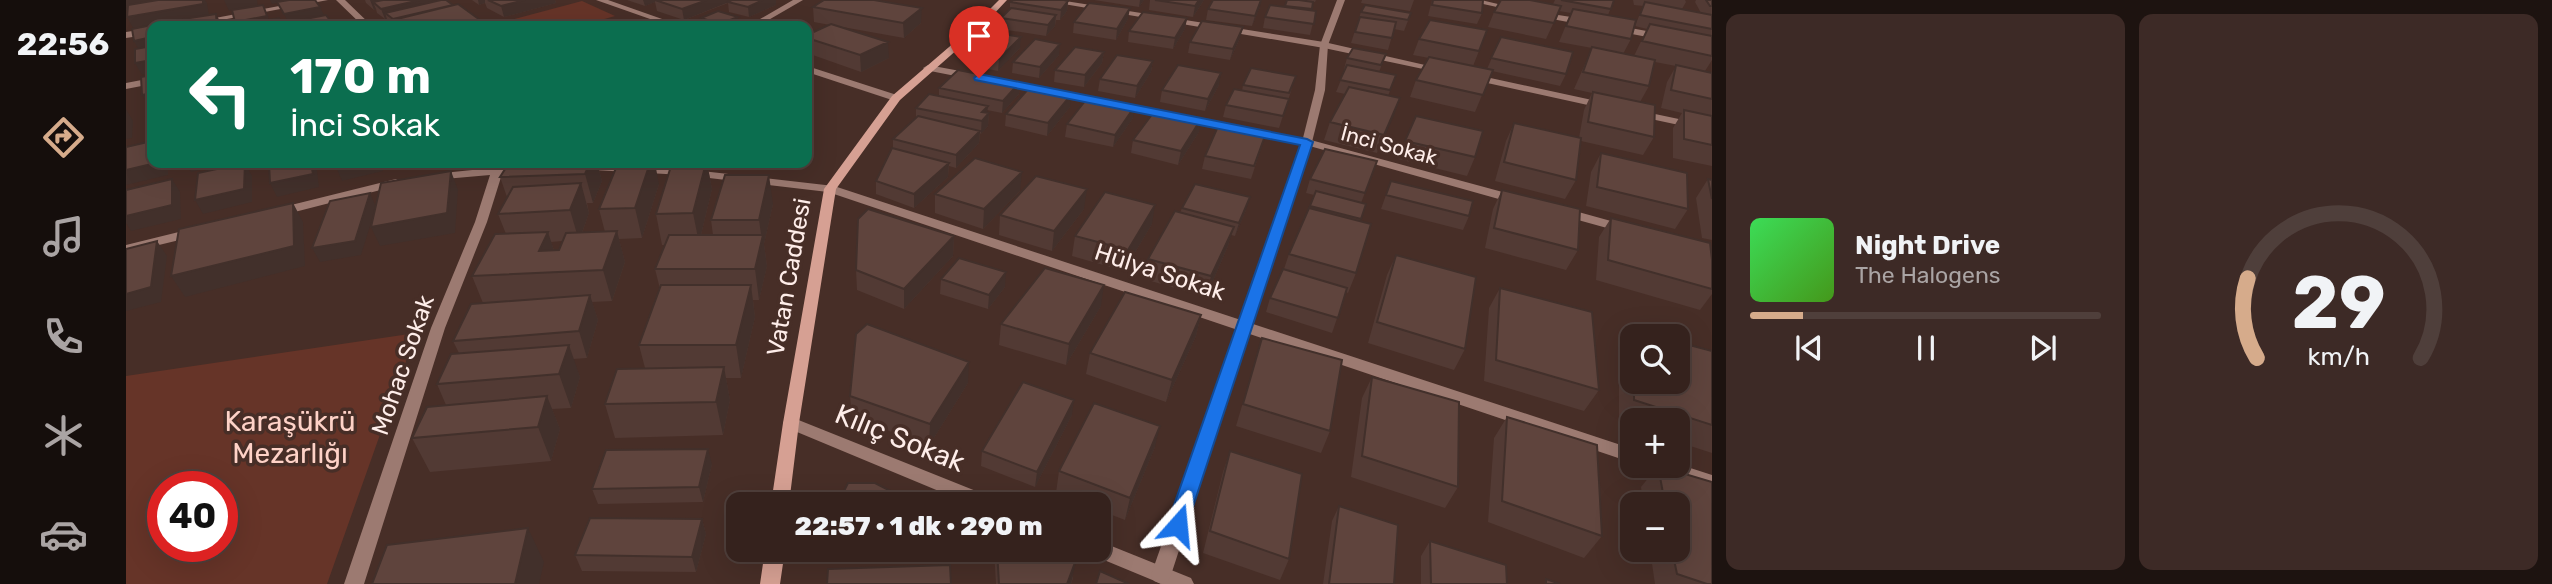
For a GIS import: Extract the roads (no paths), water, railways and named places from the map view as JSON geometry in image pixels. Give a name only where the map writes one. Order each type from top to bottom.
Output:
[{"type":"main road","name":"Vatan Caddesi","points":[[781,492],[790,423],[830,190],[896,97],[973,32],[1003,0]]},
{"type":"main road","points":[[771,584],[774,562]]},
{"type":"street","points":[[205,21],[324,0]]},
{"type":"street","points":[[340,0],[363,21]]},
{"type":"street","points":[[600,0],[663,21]]},
{"type":"street","points":[[760,21],[799,0]]},
{"type":"street","points":[[1044,0],[1324,45],[1618,109]]},
{"type":"street","points":[[1161,575],[1307,142],[1320,90],[1324,45],[1341,0]]},
{"type":"street","points":[[1469,0],[1590,23]]},
{"type":"street","points":[[1604,26],[1671,39]]},
{"type":"street","points":[[126,35],[147,32]]},
{"type":"street","points":[[928,68],[979,78]]},
{"type":"street","points":[[812,71],[896,97]]},
{"type":"street","name":"İnci Sokak","points":[[992,80],[1307,142],[1523,201]]},
{"type":"street","points":[[126,86],[147,81]]},
{"type":"street","points":[[1632,112],[1712,129]]},
{"type":"street","points":[[260,217],[414,180],[485,168]]},
{"type":"street","name":"Mohac Sokak","points":[[354,584],[438,328],[481,222],[496,168]]},
{"type":"street","name":"Hülya Sokak","points":[[618,168],[684,172],[830,190],[1620,452]]},
{"type":"street","points":[[1550,208],[1631,230]]},
{"type":"street","points":[[126,249],[206,230]]},
{"type":"street","name":"Kılıç Sokak","points":[[790,423],[960,492]]},
{"type":"street","points":[[1690,475],[1712,482]]},
{"type":"street","points":[[1111,554],[1184,584]]},
{"type":"park label","name":"Karaşükrü Mezarlığı","points":[[290,437]]}]
